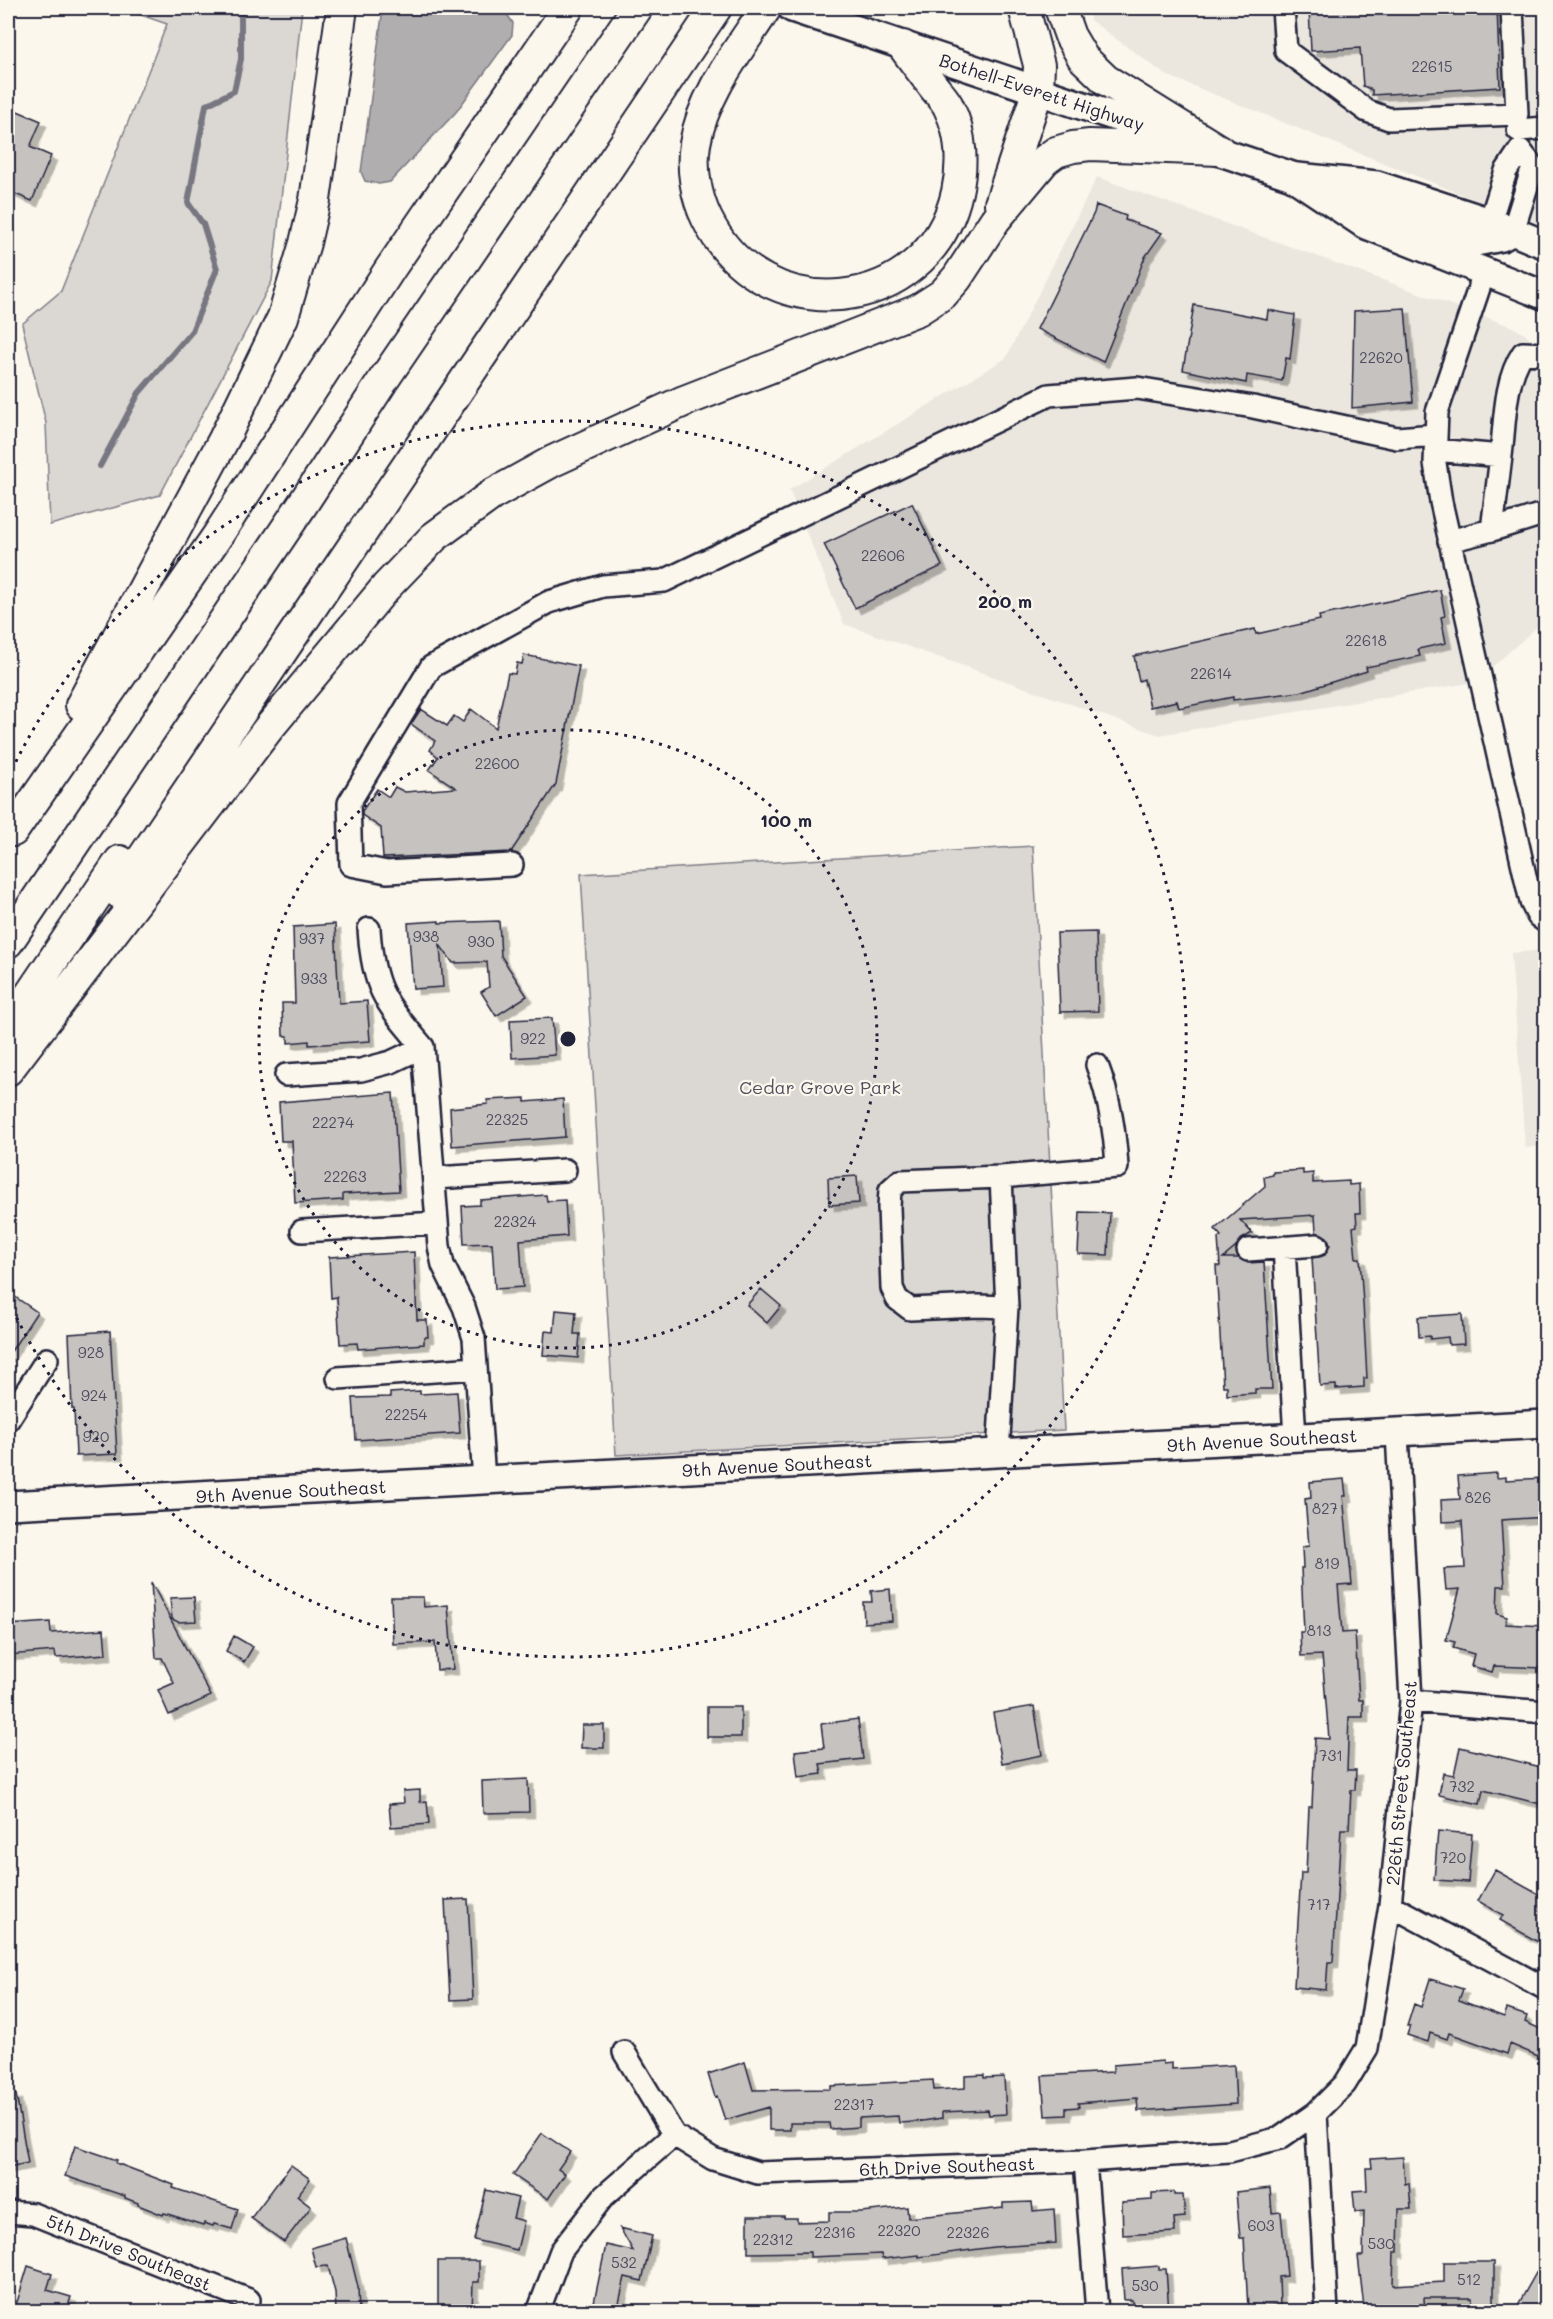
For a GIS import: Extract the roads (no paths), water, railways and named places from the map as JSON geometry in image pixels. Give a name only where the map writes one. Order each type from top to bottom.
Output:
[{"type":"highway","points":[[336,8],[336,45]]},
{"type":"highway","points":[[10,835],[224,439],[283,317],[315,200],[342,8]]},
{"type":"highway","points":[[10,835],[218,535],[390,269],[568,8]]},
{"type":"highway","points":[[8,917],[626,8]]},
{"type":"highway","points":[[8,942],[384,380],[637,8]]},
{"type":"highway","points":[[8,1027],[695,8]]},
{"type":"highway","points":[[8,1057],[716,8]]},
{"type":"highway","points":[[766,8],[713,92],[700,118],[694,146],[694,179],[702,208],[714,234],[728,252],[745,269],[786,290],[809,296],[834,297],[855,294],[885,284],[916,265],[946,224],[954,206],[960,177],[961,152],[956,128],[949,107],[903,46]]},
{"type":"highway","points":[[995,220],[1038,90],[1039,65],[1024,8]]},
{"type":"highway","points":[[1060,8],[1070,36],[1083,58],[1106,80],[1219,150]]},
{"type":"highway","points":[[8,1070],[268,729],[386,587],[434,537],[494,494],[564,456],[684,401],[918,310],[943,294],[957,278],[995,220],[1045,160],[1056,153],[1073,147],[1113,145],[1219,150]]},
{"type":"main road","name":"Bothell-Everett Highway","points":[[792,8],[1292,176],[1364,224],[1545,296]]},
{"type":"main road","points":[[1292,176],[1476,242],[1502,237],[1502,227],[1545,245]]},
{"type":"main road","name":"9th Avenue Southeast","points":[[8,1505],[1545,1424]]},
{"type":"street","points":[[1283,8],[1286,51],[1367,111],[1389,119],[1518,131],[1545,128]]},
{"type":"street","points":[[1502,227],[1533,167],[1518,131],[1512,8]]},
{"type":"street","points":[[1484,273],[1437,412],[1435,442],[1441,502],[1449,541],[1531,902],[1538,916],[1545,922]]},
{"type":"street","points":[[1492,530],[1511,378],[1515,365],[1523,353],[1545,354]]},
{"type":"street","points":[[512,865],[387,872],[351,865],[349,803],[431,667],[549,602],[603,586],[664,581],[1048,395],[1137,388],[1253,407],[1397,438],[1435,442],[1501,456]]},
{"type":"street","points":[[1449,541],[1545,513]]},
{"type":"street","points":[[369,929],[371,958],[381,993],[392,1011],[423,1047],[437,1223],[443,1265],[464,1307],[474,1338],[484,1480]]},
{"type":"street","points":[[286,1075],[361,1070],[391,1062],[423,1047]]},
{"type":"street","points":[[1007,1307],[978,1306],[910,1310],[897,1299],[892,1288],[890,1190],[900,1181],[1001,1177],[1118,1167],[1110,1103],[1097,1065]]},
{"type":"street","points":[[435,1178],[565,1170]]},
{"type":"street","points":[[998,1454],[1007,1307],[1001,1177]]},
{"type":"street","points":[[302,1232],[437,1223]]},
{"type":"street","points":[[1248,1250],[1317,1245]]},
{"type":"street","points":[[1284,1247],[1295,1438]]},
{"type":"street","points":[[8,1420],[47,1359]]},
{"type":"street","points":[[338,1378],[476,1368]]},
{"type":"street","name":"226th Street Southeast","points":[[1316,2113],[1344,2084],[1367,2048],[1390,1905],[1411,1701],[1397,1432]]},
{"type":"street","points":[[1411,1701],[1545,1712]]},
{"type":"street","points":[[1390,1905],[1545,1989]]},
{"type":"street","name":"6th Drive Southeast","points":[[624,2052],[675,2135],[713,2159],[758,2173],[1085,2161],[1230,2151],[1280,2138],[1316,2113]]},
{"type":"street","points":[[1316,2113],[1327,2312]]},
{"type":"street","points":[[538,2312],[561,2251],[568,2241],[604,2196],[675,2135]]},
{"type":"street","points":[[1085,2161],[1097,2312]]},
{"type":"street","name":"5th Drive Southeast","points":[[8,2212],[33,2214],[249,2300]]},
{"type":"waterway","points":[[100,466],[139,393],[192,331],[217,269],[203,224],[188,203],[206,105],[234,91],[241,59],[241,8]]},
{"type":"park label","name":"Cedar Grove Park","points":[[820,1087]]}]
